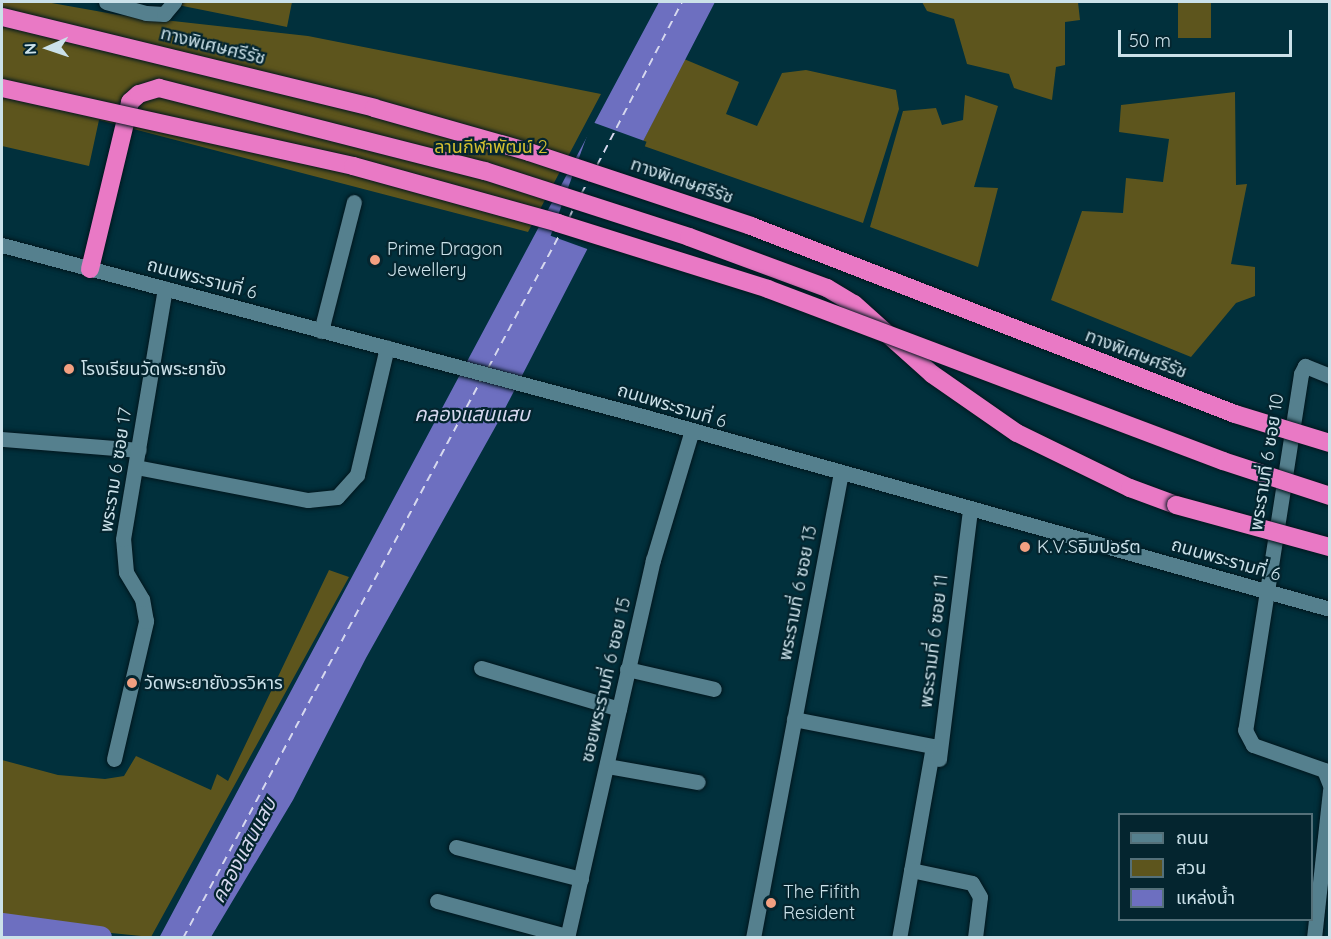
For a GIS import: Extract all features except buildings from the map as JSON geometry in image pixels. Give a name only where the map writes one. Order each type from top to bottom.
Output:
[{"type":"highway","name":"ทางพิเศษศรีรัช","points":[[2,17],[374,108],[529,152],[751,226],[1224,410],[1329,444]]},
{"type":"highway","points":[[2,88],[352,166],[558,223],[768,289],[1223,461],[1329,496]]},
{"type":"highway","points":[[90,269],[130,102],[139,94],[159,88],[352,134],[485,171],[689,237],[827,288],[854,304],[972,404],[1046,448],[1130,488],[1194,512],[1329,547]]},
{"type":"street","points":[[106,2],[146,13],[164,14],[174,2]]},
{"type":"street","points":[[321,331],[354,202]]},
{"type":"street","name":"ถนนพระรามที่ 6","points":[[2,245],[646,417],[691,433],[1329,609]]},
{"type":"street","name":"พระราม 6 ซอย 17","points":[[114,759],[146,621],[142,599],[126,572],[123,550],[165,288]]},
{"type":"street","points":[[136,467],[308,500],[337,497],[357,475],[390,348]]},
{"type":"street","name":"พระรามที่ 6 ซอย 10","points":[[1265,592],[1301,374],[1305,366],[1329,376]]},
{"type":"street","name":"ซอยพระรามที่ 6 ซอย 15","points":[[567,937],[653,560],[691,433]]},
{"type":"street","points":[[2,439],[139,450]]},
{"type":"street","name":"พระรามที่ 6 ซอย 13","points":[[753,938],[841,474]]},
{"type":"street","name":"พระรามที่ 6 ซอย 11","points":[[936,778],[970,509]]},
{"type":"street","points":[[1265,592],[1245,721],[1247,738],[1253,745],[1324,770],[1329,785]]},
{"type":"street","points":[[481,668],[619,709]]},
{"type":"street","points":[[627,669],[714,689]]},
{"type":"street","points":[[794,719],[933,746],[899,938]]},
{"type":"street","points":[[607,766],[698,782]]},
{"type":"street","points":[[1314,938],[1329,790]]},
{"type":"street","points":[[456,847],[581,879]]},
{"type":"street","points":[[911,870],[972,884],[980,897],[975,938]]},
{"type":"street","points":[[437,901],[567,937]]},
{"type":"green space","name":"ลานกีฬาพัฒน์ 2","points":[[2,2],[46,2],[119,15],[308,36],[601,94],[528,232],[99,120],[89,166],[2,146]]},
{"type":"green space","points":[[163,2],[292,2],[287,27]]},
{"type":"green space","points":[[922,2],[1078,2],[1080,20],[1065,22],[1065,65],[1056,67],[1052,100],[1014,88],[1009,74],[967,64],[954,19],[927,11]]},
{"type":"green space","points":[[1178,2],[1211,2],[1211,38],[1178,38]]},
{"type":"green space","points":[[684,59],[739,82],[726,114],[757,126],[782,73],[806,70],[896,90],[899,109],[863,223],[641,145]]},
{"type":"green space","points":[[1235,92],[1236,185],[1247,184],[1231,264],[1255,267],[1255,296],[1236,303],[1191,357],[1051,300],[1082,211],[1123,213],[1126,178],[1163,182],[1169,139],[1119,132],[1121,105]]},
{"type":"green space","points":[[965,95],[998,106],[974,187],[998,188],[978,267],[870,227],[903,111],[936,108],[942,125],[963,120]]},
{"type":"green space","points":[[329,570],[349,577],[151,937],[2,922],[2,760],[58,775],[105,779],[124,776],[136,756],[211,790],[217,774],[228,781]]},
{"type":"water","name":"คลองแสนแสบ","points":[[659,2],[715,2],[497,424],[366,658],[293,800],[211,937],[159,938]]},
{"type":"pier","points":[[592,122],[647,142],[605,256],[551,236]]},
{"type":"waterway","points":[[2,925],[100,938]]},
{"type":"ferry route","points":[[597,165],[682,2]]},
{"type":"ferry route","points":[[581,194],[589,179]]},
{"type":"ferry route","points":[[569,218],[573,209]]},
{"type":"ferry route","points":[[488,368],[561,232]]},
{"type":"ferry route","points":[[183,938],[481,380]]},
{"type":"place","name":"Prime Dragon Jewellery","points":[[375,260]]},
{"type":"place","name":"โรงเรียนวัดพระยายัง","points":[[69,369]]},
{"type":"place","name":"K.V.Sอิมปอร์ต","points":[[1025,547]]},
{"type":"place","name":"วัดพระยายังวรวิหาร","points":[[132,683]]},
{"type":"place","name":"The Fifith Resident","points":[[771,903]]}]
